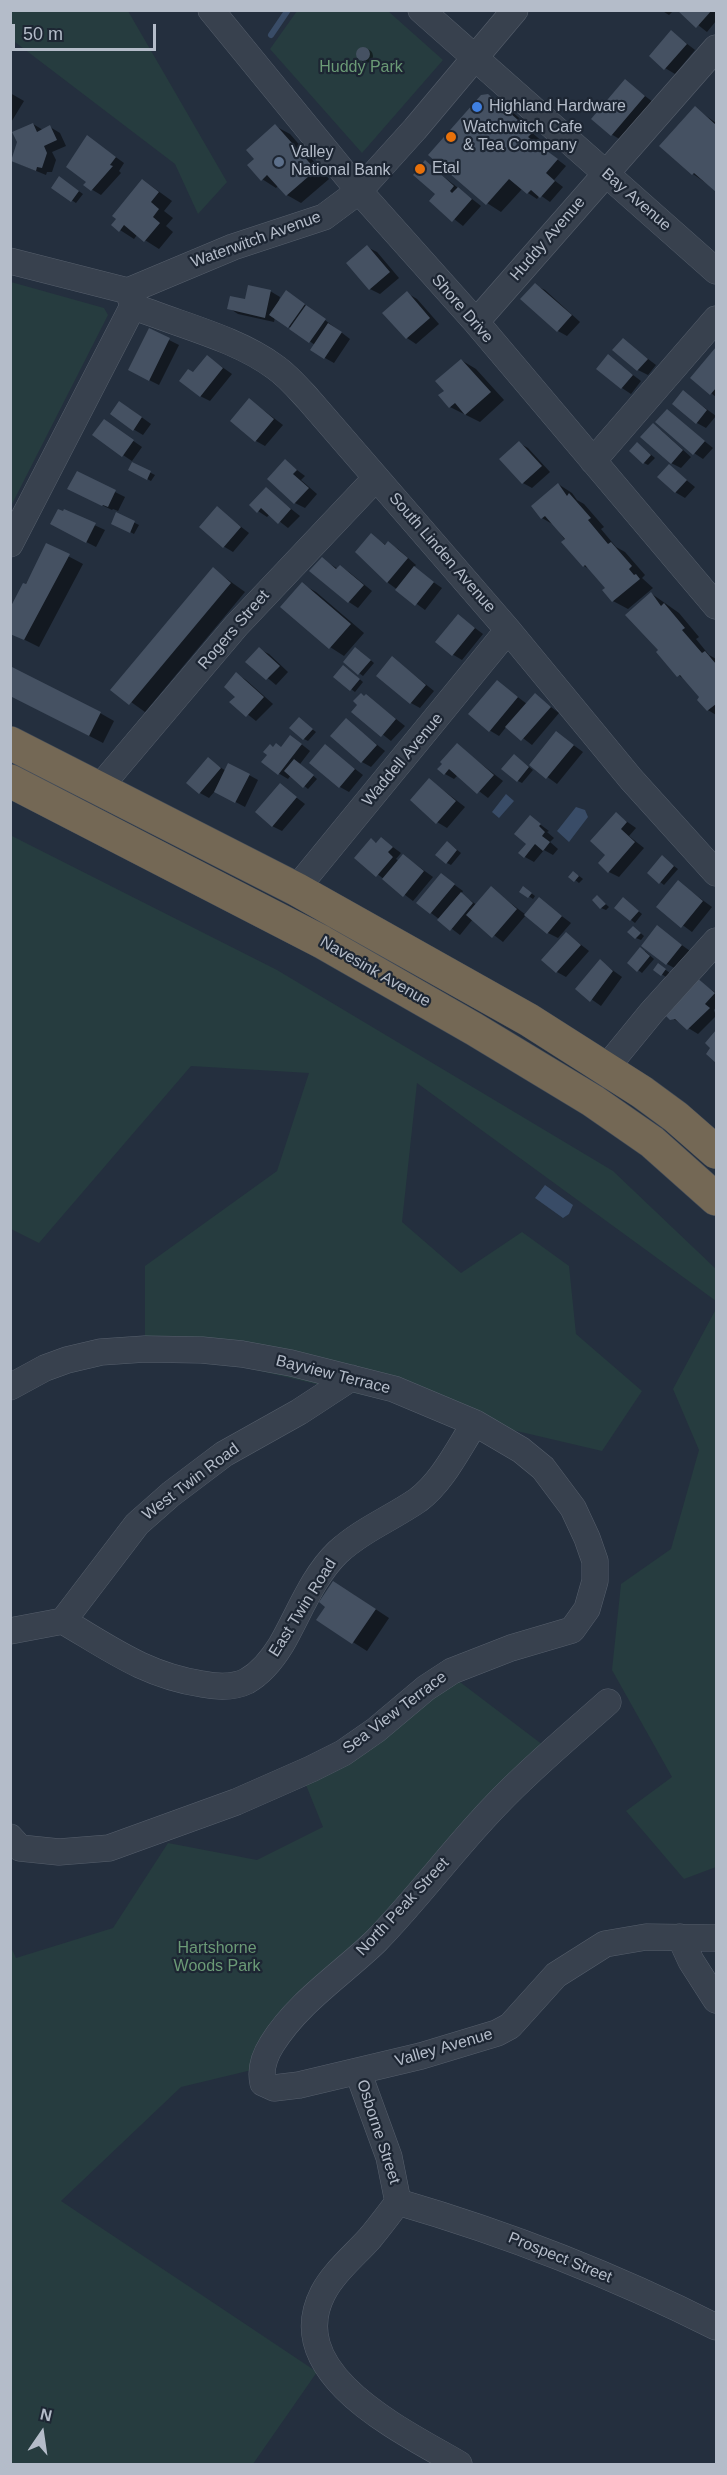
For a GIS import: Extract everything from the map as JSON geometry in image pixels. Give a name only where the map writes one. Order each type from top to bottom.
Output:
[{"type":"highway","name":"Navesink Avenue","points":[[10,743],[296,889],[529,1020],[606,1068],[676,1117],[717,1152]]},
{"type":"highway","name":"Navesink Avenue","points":[[10,782],[322,942],[504,1047],[593,1101],[652,1142],[717,1199]]},
{"type":"street","name":"Shore Drive","points":[[211,10],[359,191],[476,322],[717,606]]},
{"type":"street","name":"Bay Avenue","points":[[421,10],[717,271]]},
{"type":"street","name":"Waterwitch Avenue","points":[[130,299],[233,247],[324,217],[359,191],[515,10]]},
{"type":"street","name":"Huddy Avenue","points":[[476,322],[717,48]]},
{"type":"street","name":"South Linden Avenue","points":[[10,261],[130,299],[237,346],[274,366],[309,400],[393,496],[632,779],[717,873]]},
{"type":"street","points":[[10,544],[130,299]]},
{"type":"street","points":[[593,461],[717,319]]},
{"type":"street","name":"Rogers Street","points":[[99,788],[236,626],[375,478]]},
{"type":"street","name":"Waddell Avenue","points":[[296,889],[508,630]]},
{"type":"street","points":[[606,1068],[651,1013],[717,941]]},
{"type":"street","name":"Bayview Terrace","points":[[10,1387],[45,1368],[67,1360],[101,1352],[145,1348],[202,1350],[291,1362],[394,1389],[475,1423],[521,1450],[543,1468],[573,1508],[593,1555]]},
{"type":"street","name":"West Twin Road","points":[[63,1621],[136,1524],[171,1494],[224,1454],[299,1412],[351,1378]]},
{"type":"street","name":"East Twin Road","points":[[63,1621],[155,1673],[213,1686],[231,1686],[246,1681],[268,1663],[281,1645],[313,1587],[337,1553],[361,1534],[418,1499],[435,1484],[475,1423]]},
{"type":"street","name":"Sea View Terrace","points":[[14,1847],[59,1852],[109,1848],[236,1802],[343,1753],[376,1730],[426,1688],[452,1671],[512,1647],[572,1630],[591,1600],[595,1581],[593,1555]]},
{"type":"street","points":[[10,1631],[63,1621]]},
{"type":"street","name":"North Peak Street","points":[[320,2080],[274,2088],[263,2083],[263,2067],[272,2043],[326,1984],[375,1941],[503,1797],[608,1702]]},
{"type":"street","name":"Valley Avenue","points":[[320,2080],[421,2056],[504,2030],[556,1975],[605,1944],[646,1937],[717,1938]]},
{"type":"street","points":[[680,1938],[691,1961],[717,2000]]},
{"type":"street","name":"Osborne Street","points":[[358,2072],[389,2157],[398,2202],[339,2270],[321,2296],[315,2332],[319,2350],[335,2379],[355,2397],[379,2415],[459,2464]]},
{"type":"street","name":"Prospect Street","points":[[398,2202],[468,2222],[567,2260],[717,2327]]},
{"type":"green space","points":[[10,11],[128,11],[227,182],[198,214],[175,164],[11,39]]},
{"type":"green space","name":"Huddy Park","points":[[297,11],[388,11],[443,60],[362,153],[270,49]]},
{"type":"green space","points":[[11,282],[104,308],[108,315],[11,506]]},
{"type":"green space","points":[[10,835],[277,970],[613,1171],[716,1269],[716,1301],[417,1083],[402,1222],[461,1273],[522,1232],[569,1266],[576,1334],[642,1391],[602,1451],[145,1344],[145,1266],[277,1171],[309,1073],[191,1066],[39,1243],[11,1229]]},
{"type":"green space","points":[[716,1309],[716,1867],[684,1879],[626,1811],[672,1777],[612,1670],[621,1584],[671,1549],[699,1450],[673,1389]]},
{"type":"green space","name":"Hartshorne Woods Park","points":[[452,1676],[543,1745],[256,2069],[181,2087],[61,2201],[317,2372],[253,2464],[11,2464],[10,1945],[16,1958],[113,1928],[168,1843],[257,1860],[323,1827],[302,1775]]},
{"type":"water","points":[[506,794],[514,801],[499,818],[492,812]]},
{"type":"water","points":[[576,807],[585,810],[588,817],[569,842],[557,831]]},
{"type":"water","points":[[545,1185],[573,1205],[569,1214],[563,1218],[535,1198]]},
{"type":"building","points":[[677,10],[712,10],[696,28]]},
{"type":"building","points":[[671,30],[687,44],[664,70],[649,56]]},
{"type":"building","points":[[363,47],[368,49],[370,54],[368,59],[363,61],[358,59],[356,54],[358,49]]},
{"type":"building","points":[[625,79],[645,96],[611,136],[591,119]]},
{"type":"building","points":[[488,94],[518,120],[516,122],[531,134],[528,137],[558,159],[546,173],[555,181],[540,198],[531,190],[527,194],[509,179],[486,205],[428,155],[481,95]]},
{"type":"building","points":[[695,106],[716,125],[716,192],[694,173],[692,175],[659,146]]},
{"type":"building","points":[[33,123],[37,132],[50,125],[57,140],[44,146],[47,153],[42,168],[37,167],[36,171],[11,161],[17,142],[12,132]]},
{"type":"building","name":"Valley National Bank","points":[[275,124],[316,170],[286,196],[267,175],[261,181],[247,165],[254,159],[246,150]]},
{"type":"building","points":[[87,135],[116,157],[110,165],[113,166],[91,191],[83,185],[86,182],[66,167]]},
{"type":"building","points":[[425,160],[454,186],[450,191],[452,193],[458,187],[472,199],[452,222],[429,201],[435,194],[413,175]]},
{"type":"building","points":[[59,176],[79,191],[71,202],[51,188]]},
{"type":"building","points":[[142,179],[159,192],[151,202],[159,209],[153,217],[160,223],[144,242],[124,225],[119,232],[111,225],[116,219],[112,216]]},
{"type":"building","points":[[367,245],[390,272],[369,290],[346,263]]},
{"type":"building","points":[[535,283],[572,315],[557,332],[520,299]]},
{"type":"building","points":[[248,285],[271,290],[265,318],[227,309],[230,296],[245,299]]},
{"type":"building","points":[[286,290],[305,304],[288,328],[269,315]]},
{"type":"building","points":[[407,291],[430,318],[406,339],[382,313]]},
{"type":"building","points":[[306,305],[326,319],[309,343],[289,329]]},
{"type":"building","points":[[328,323],[342,332],[324,359],[310,350]]},
{"type":"building","points":[[149,328],[170,338],[149,381],[128,370]]},
{"type":"building","points":[[623,338],[648,359],[637,371],[612,350]]},
{"type":"building","points":[[716,347],[716,388],[710,395],[690,378]]},
{"type":"building","points":[[608,354],[633,375],[621,389],[596,369]]},
{"type":"building","points":[[207,355],[223,368],[200,397],[179,381],[188,369],[193,372]]},
{"type":"building","points":[[461,359],[491,392],[465,415],[455,403],[449,408],[438,395],[444,391],[435,381]]},
{"type":"building","points":[[683,390],[707,410],[696,424],[672,404]]},
{"type":"building","points":[[249,398],[274,419],[255,442],[230,421]]},
{"type":"building","points":[[119,401],[142,417],[133,431],[110,414]]},
{"type":"building","points":[[667,409],[705,441],[693,455],[655,422]]},
{"type":"building","points":[[104,419],[134,440],[122,457],[92,435]]},
{"type":"building","points":[[653,423],[683,450],[671,464],[640,437]]},
{"type":"building","points":[[519,441],[542,466],[522,484],[499,459]]},
{"type":"building","points":[[637,442],[651,455],[643,464],[629,451]]},
{"type":"building","points":[[285,459],[297,470],[293,474],[309,488],[294,504],[267,479]]},
{"type":"building","points":[[132,462],[151,471],[147,480],[128,470]]},
{"type":"building","points":[[669,464],[687,480],[675,493],[657,477]]},
{"type":"building","points":[[77,471],[116,490],[108,507],[67,489]]},
{"type":"building","points":[[558,483],[567,496],[569,493],[591,518],[588,520],[608,544],[611,542],[632,566],[629,569],[640,579],[612,602],[602,590],[605,588],[561,542],[565,539],[545,516],[541,519],[531,506]]},
{"type":"building","points":[[266,487],[291,509],[278,524],[261,508],[257,513],[249,505]]},
{"type":"building","points":[[217,506],[241,527],[223,548],[199,527]]},
{"type":"building","points":[[58,509],[63,511],[64,509],[96,523],[86,543],[50,524]]},
{"type":"building","points":[[116,512],[135,521],[130,533],[111,524]]},
{"type":"building","points":[[371,533],[385,545],[388,541],[408,558],[387,583],[355,552]]},
{"type":"building","points":[[46,543],[70,554],[24,640],[10,634],[10,608],[23,583],[26,584]]},
{"type":"building","points":[[322,557],[336,569],[340,565],[364,585],[348,603],[309,571]]},
{"type":"building","points":[[414,566],[434,582],[415,606],[395,590]]},
{"type":"building","points":[[213,567],[231,583],[129,705],[110,690]]},
{"type":"building","points":[[302,582],[351,624],[329,649],[280,607]]},
{"type":"building","points":[[651,592],[661,606],[664,603],[685,628],[682,630],[702,653],[705,651],[716,664],[716,704],[707,711],[697,700],[699,697],[680,675],[677,677],[656,652],[658,650],[625,615]]},
{"type":"building","points":[[458,614],[475,628],[452,656],[435,642]]},
{"type":"building","points":[[259,647],[280,666],[266,680],[245,662]]},
{"type":"building","points":[[355,647],[371,660],[358,675],[343,662]]},
{"type":"building","points":[[392,656],[426,685],[410,704],[376,676]]},
{"type":"building","points":[[343,665],[360,679],[350,691],[333,677]]},
{"type":"building","points":[[10,666],[101,712],[89,736],[10,696]]},
{"type":"building","points":[[236,672],[264,697],[246,717],[229,702],[235,697],[224,687]]},
{"type":"building","points":[[497,680],[518,697],[489,732],[468,714]]},
{"type":"building","points":[[361,693],[364,696],[366,694],[396,719],[381,737],[351,712],[357,705],[353,701]]},
{"type":"building","points":[[535,693],[551,707],[521,741],[505,727]]},
{"type":"building","points":[[299,717],[313,729],[303,740],[289,728]]},
{"type":"building","points":[[346,718],[377,745],[361,763],[330,736]]},
{"type":"building","points":[[556,731],[574,745],[546,779],[529,765]]},
{"type":"building","points":[[290,735],[302,744],[278,775],[261,762],[267,755],[263,752],[270,744],[273,747],[276,743],[281,747]]},
{"type":"building","points":[[457,743],[494,775],[477,794],[449,769],[444,775],[437,769],[442,764],[440,762]]},
{"type":"building","points":[[325,744],[355,769],[339,788],[309,763]]},
{"type":"building","points":[[514,754],[529,767],[517,782],[501,769]]},
{"type":"building","points":[[208,757],[221,768],[199,794],[186,783]]},
{"type":"building","points":[[294,759],[314,775],[303,788],[284,771]]},
{"type":"building","points":[[228,763],[250,774],[235,803],[214,792]]},
{"type":"building","points":[[429,778],[456,801],[436,824],[410,800]]},
{"type":"building","points":[[280,783],[297,797],[272,827],[255,812]]},
{"type":"building","points":[[616,812],[627,822],[621,829],[635,842],[608,873],[598,863],[605,855],[590,841]]},
{"type":"building","points":[[530,815],[541,824],[539,826],[545,832],[542,836],[550,842],[543,851],[535,844],[524,858],[518,853],[526,844],[514,834]]},
{"type":"building","points":[[381,837],[393,847],[388,852],[393,857],[376,877],[354,858],[371,838],[376,843]]},
{"type":"building","points":[[447,841],[457,850],[446,864],[435,855]]},
{"type":"building","points":[[403,854],[424,871],[403,897],[382,879]]},
{"type":"building","points":[[662,855],[674,866],[659,884],[647,873]]},
{"type":"building","points":[[573,871],[579,876],[574,882],[568,877]]},
{"type":"building","points":[[441,873],[455,884],[430,914],[416,903]]},
{"type":"building","points":[[678,880],[703,901],[681,928],[656,907]]},
{"type":"building","points":[[491,886],[517,909],[492,938],[466,915]]},
{"type":"building","points":[[523,886],[532,893],[528,898],[519,892]]},
{"type":"building","points":[[461,892],[473,903],[450,931],[437,920]]},
{"type":"building","points":[[597,895],[606,904],[600,909],[592,900]]},
{"type":"building","points":[[539,897],[562,916],[547,934],[524,915]]},
{"type":"building","points":[[623,897],[639,911],[630,921],[614,908]]},
{"type":"building","points":[[657,925],[682,945],[666,965],[641,946]]},
{"type":"building","points":[[633,926],[641,933],[635,939],[627,932]]},
{"type":"building","points":[[566,932],[581,945],[556,973],[541,960]]},
{"type":"building","points":[[640,947],[650,956],[637,972],[627,963]]},
{"type":"building","points":[[600,959],[613,971],[590,1002],[575,989]]},
{"type":"building","points":[[658,963],[666,969],[661,976],[653,970]]},
{"type":"building","points":[[696,977],[715,993],[705,1004],[710,1008],[687,1030],[675,1019],[670,1020],[666,1016]]},
{"type":"building","points":[[716,1030],[716,1063],[706,1054],[710,1048],[705,1043]]},
{"type":"building","points":[[333,1581],[376,1609],[352,1644],[316,1620],[325,1607],[319,1602]]},
{"type":"waterway","points":[[271,35],[288,10]]},
{"type":"place","name":"Highland Hardware","points":[[477,107]]},
{"type":"place","name":"Watchwitch Cafe & Tea Company","points":[[451,137]]},
{"type":"place","name":"Valley National Bank","points":[[279,162]]},
{"type":"place","name":"Etal","points":[[420,169]]}]
